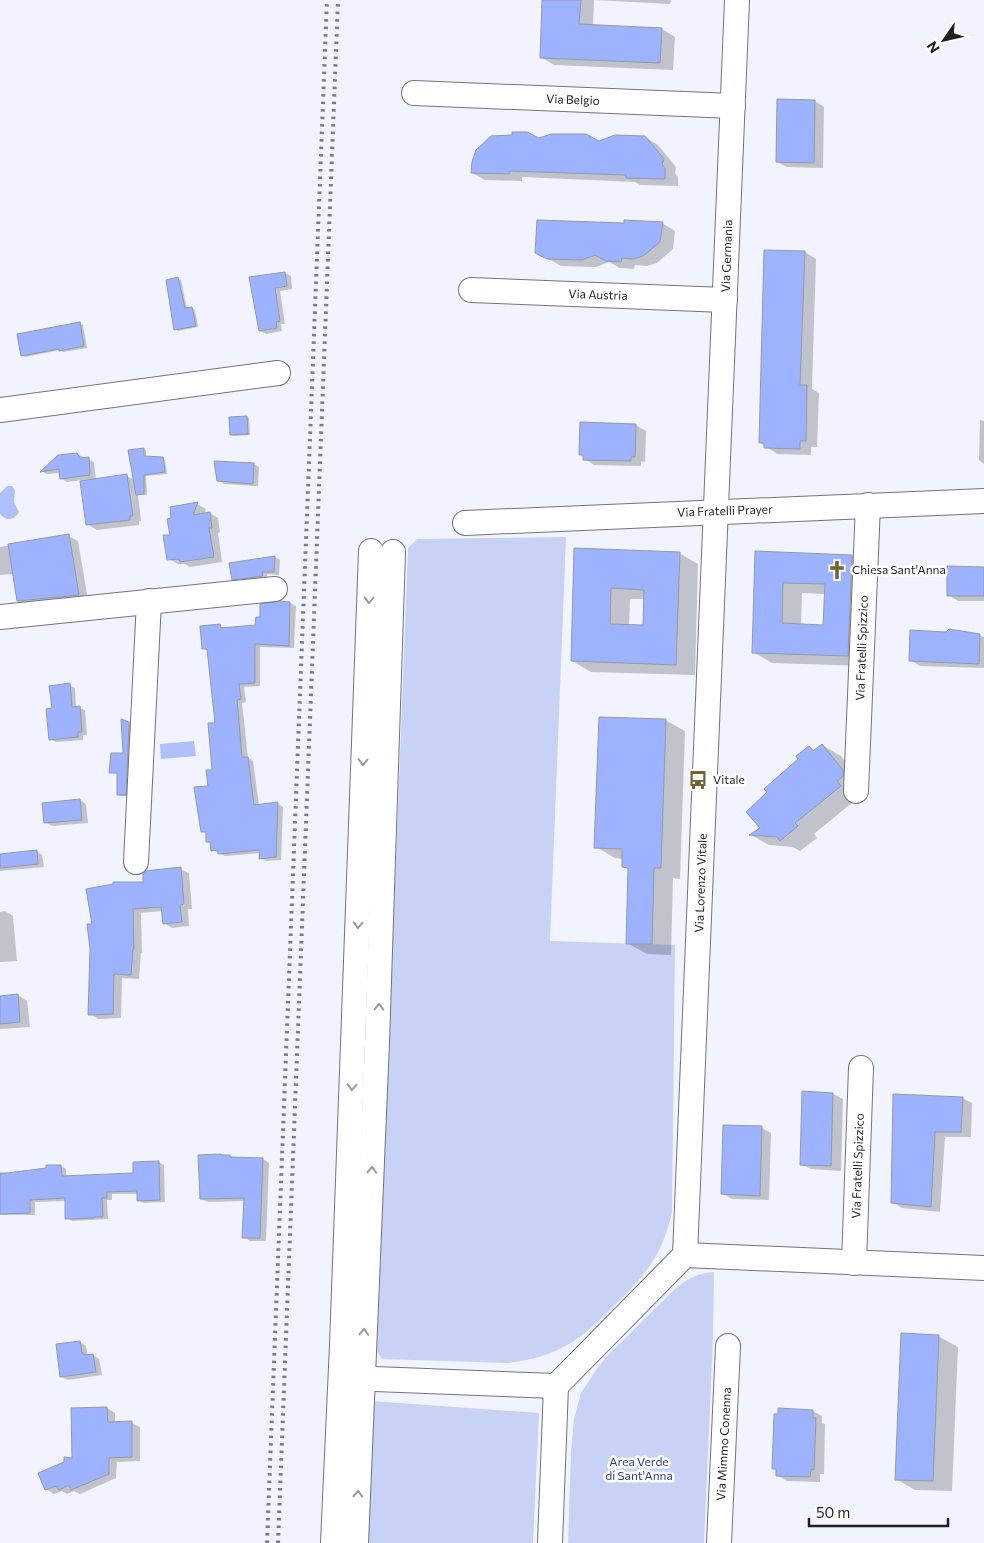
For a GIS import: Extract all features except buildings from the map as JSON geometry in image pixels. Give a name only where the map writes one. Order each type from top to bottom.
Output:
[{"type":"street","name":"Via Germania","points":[[717,512],[737,0]]},
{"type":"street","name":"Via Belgio","points":[[414,93],[733,106]]},
{"type":"street","name":"Via Austria","points":[[471,290],[725,300]]},
{"type":"street","points":[[0,410],[278,373]]},
{"type":"street","name":"Via Fratelli Prayer","points":[[465,523],[984,501]]},
{"type":"street","name":"Via Fratelli Spizzico","points":[[856,791],[868,505]]},
{"type":"street","name":"Via Lorenzo Vitale","points":[[685,1255],[717,512]]},
{"type":"street","points":[[356,1543],[352,1378],[382,552]]},
{"type":"street","points":[[0,617],[275,589]]},
{"type":"street","points":[[136,862],[149,601]]},
{"type":"street","name":"Via Fratelli Spizzico","points":[[854,1263],[861,1068]]},
{"type":"street","points":[[550,1543],[556,1386],[685,1255],[984,1268]]},
{"type":"street","name":"Via Mimmo Conenna","points":[[719,1543],[728,1346]]},
{"type":"street","points":[[352,1378],[556,1386]]},
{"type":"street","points":[[333,1543],[352,1378]]},
{"type":"green space","points":[[566,537],[550,941],[675,945],[672,1213],[658,1253],[644,1273],[603,1317],[568,1345],[541,1356],[508,1363],[382,1359],[377,1352],[408,548],[417,539]]},
{"type":"green space","name":"Area Verde di Sant'Anna","points":[[714,1272],[704,1543],[568,1543],[571,1452],[574,1419],[581,1393],[608,1355],[677,1287],[694,1276]]},
{"type":"green space","points":[[371,1401],[539,1413],[533,1543],[367,1543]]},
{"type":"water","points":[[7,486],[12,486],[15,490],[14,502],[19,512],[10,519],[0,514],[0,493]]},
{"type":"water","points":[[194,741],[196,756],[161,759],[160,744]]},
{"type":"railway","points":[[267,1543],[327,0]]},
{"type":"railway","points":[[278,1543],[338,0]]},
{"type":"place","name":"Chiesa Sant'Anna","points":[[837,570]]},
{"type":"place","name":"Vitale","points":[[698,780]]}]
